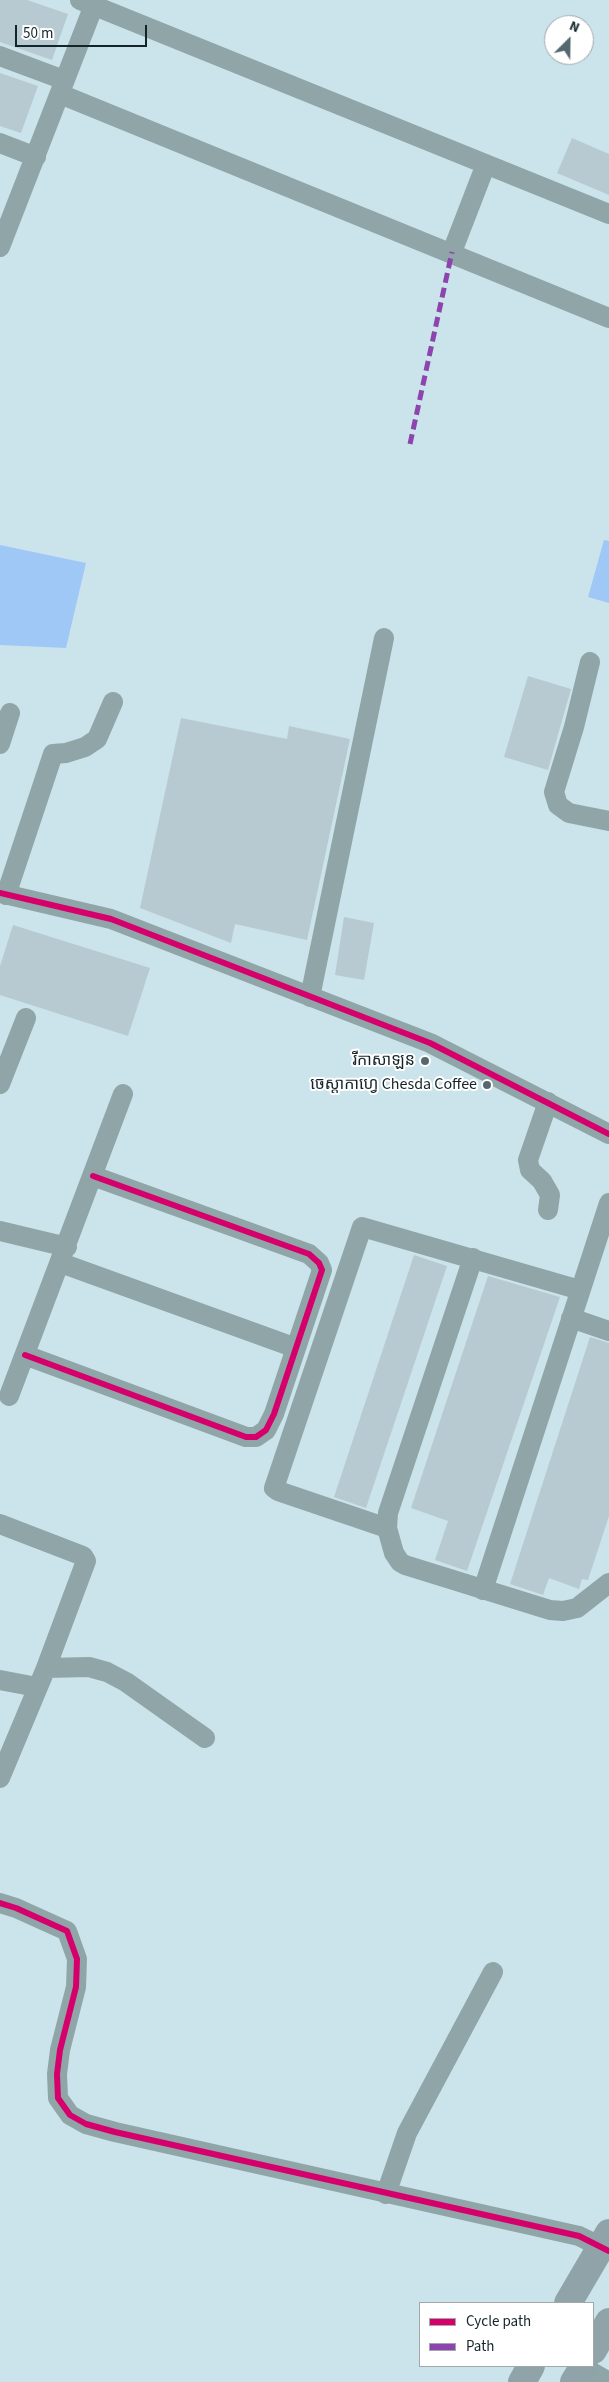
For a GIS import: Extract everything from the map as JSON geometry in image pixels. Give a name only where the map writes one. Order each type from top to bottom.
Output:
[{"type":"highway","points":[[569,2302],[606,2244]]},
{"type":"highway","points":[[594,2347],[609,2322]]},
{"type":"highway","points":[[522,2382],[530,2367]]},
{"type":"street","points":[[0,247],[62,87],[87,3],[609,214]]},
{"type":"street","points":[[0,56],[62,87],[609,318]]},
{"type":"street","points":[[0,144],[36,157]]},
{"type":"street","points":[[452,252],[486,164]]},
{"type":"street","points":[[310,997],[384,638]]},
{"type":"street","points":[[590,662],[574,727],[554,792],[558,805],[569,813],[609,821]]},
{"type":"street","points":[[113,702],[98,739],[86,747],[66,753],[53,754],[3,894],[112,920],[430,1043],[609,1134]]},
{"type":"street","points":[[0,744],[10,713]]},
{"type":"street","points":[[0,1084],[26,1018]]},
{"type":"street","points":[[10,1396],[123,1094]]},
{"type":"street","points":[[548,1102],[528,1160],[530,1170],[542,1181],[550,1195],[548,1210]]},
{"type":"street","points":[[25,1355],[246,1437],[256,1437],[266,1430],[322,1270],[319,1263],[309,1254],[93,1176]]},
{"type":"street","points":[[482,1590],[609,1203]]},
{"type":"street","points":[[387,1528],[274,1488],[362,1227],[580,1290]]},
{"type":"street","points":[[0,1231],[296,1348]]},
{"type":"street","points":[[472,1258],[388,1513],[387,1528],[394,1553],[400,1562],[482,1590],[550,1610],[563,1611],[577,1608],[609,1583]]},
{"type":"street","points":[[571,1318],[609,1331]]},
{"type":"street","points":[[0,1524],[84,1556],[86,1561],[46,1668],[0,1778]]},
{"type":"street","points":[[46,1668],[89,1667],[107,1672],[126,1682],[205,1738]]},
{"type":"street","points":[[0,1680],[37,1687]]},
{"type":"street","points":[[0,1903],[16,1908],[67,1931],[77,1959],[76,1987],[60,2050],[57,2074],[58,2098],[70,2115],[86,2124],[115,2132],[579,2236],[606,2244]]},
{"type":"street","points":[[386,2194],[407,2133],[493,1972]]},
{"type":"street","points":[[585,2367],[609,2382]]},
{"type":"water","points":[[604,540],[609,541],[609,603],[588,597]]},
{"type":"water","points":[[0,545],[86,563],[66,648],[0,645]]},
{"type":"building","points":[[0,0],[27,0],[68,14],[52,60],[0,42]]},
{"type":"building","points":[[0,73],[38,86],[21,133],[0,126]]},
{"type":"building","points":[[572,138],[609,154],[609,195],[557,173]]},
{"type":"building","points":[[528,676],[571,689],[548,770],[504,757]]},
{"type":"building","points":[[181,718],[287,739],[289,726],[350,739],[307,940],[235,924],[231,943],[140,908]]},
{"type":"building","points":[[344,917],[374,923],[364,980],[335,975]]},
{"type":"building","points":[[13,925],[150,968],[128,1036],[0,995],[0,966]]},
{"type":"building","points":[[414,1255],[447,1266],[366,1508],[334,1497]]},
{"type":"building","points":[[488,1276],[560,1297],[467,1571],[435,1560],[448,1521],[411,1508]]},
{"type":"building","points":[[590,1337],[609,1343],[609,1516],[588,1580],[582,1579],[579,1589],[549,1578],[543,1595],[510,1584]]},
{"type":"marked path","points":[[410,444],[452,252]]},
{"type":"cycle path","points":[[0,893],[111,919],[430,1043],[609,1134]]},
{"type":"cycle path","points":[[25,1355],[246,1437],[256,1437],[266,1430],[274,1414],[322,1270],[319,1263],[309,1254],[93,1176]]},
{"type":"cycle path","points":[[0,1903],[16,1908],[67,1931],[77,1959],[76,1987],[60,2050],[57,2074],[58,2098],[70,2115],[86,2124],[115,2132],[579,2236],[609,2251]]},
{"type":"place","name":"រីកាសាឡន","points":[[425,1061]]},
{"type":"place","name":"ចេស្ដាកាហ្វេ Chesda Coffee","points":[[487,1085]]}]
